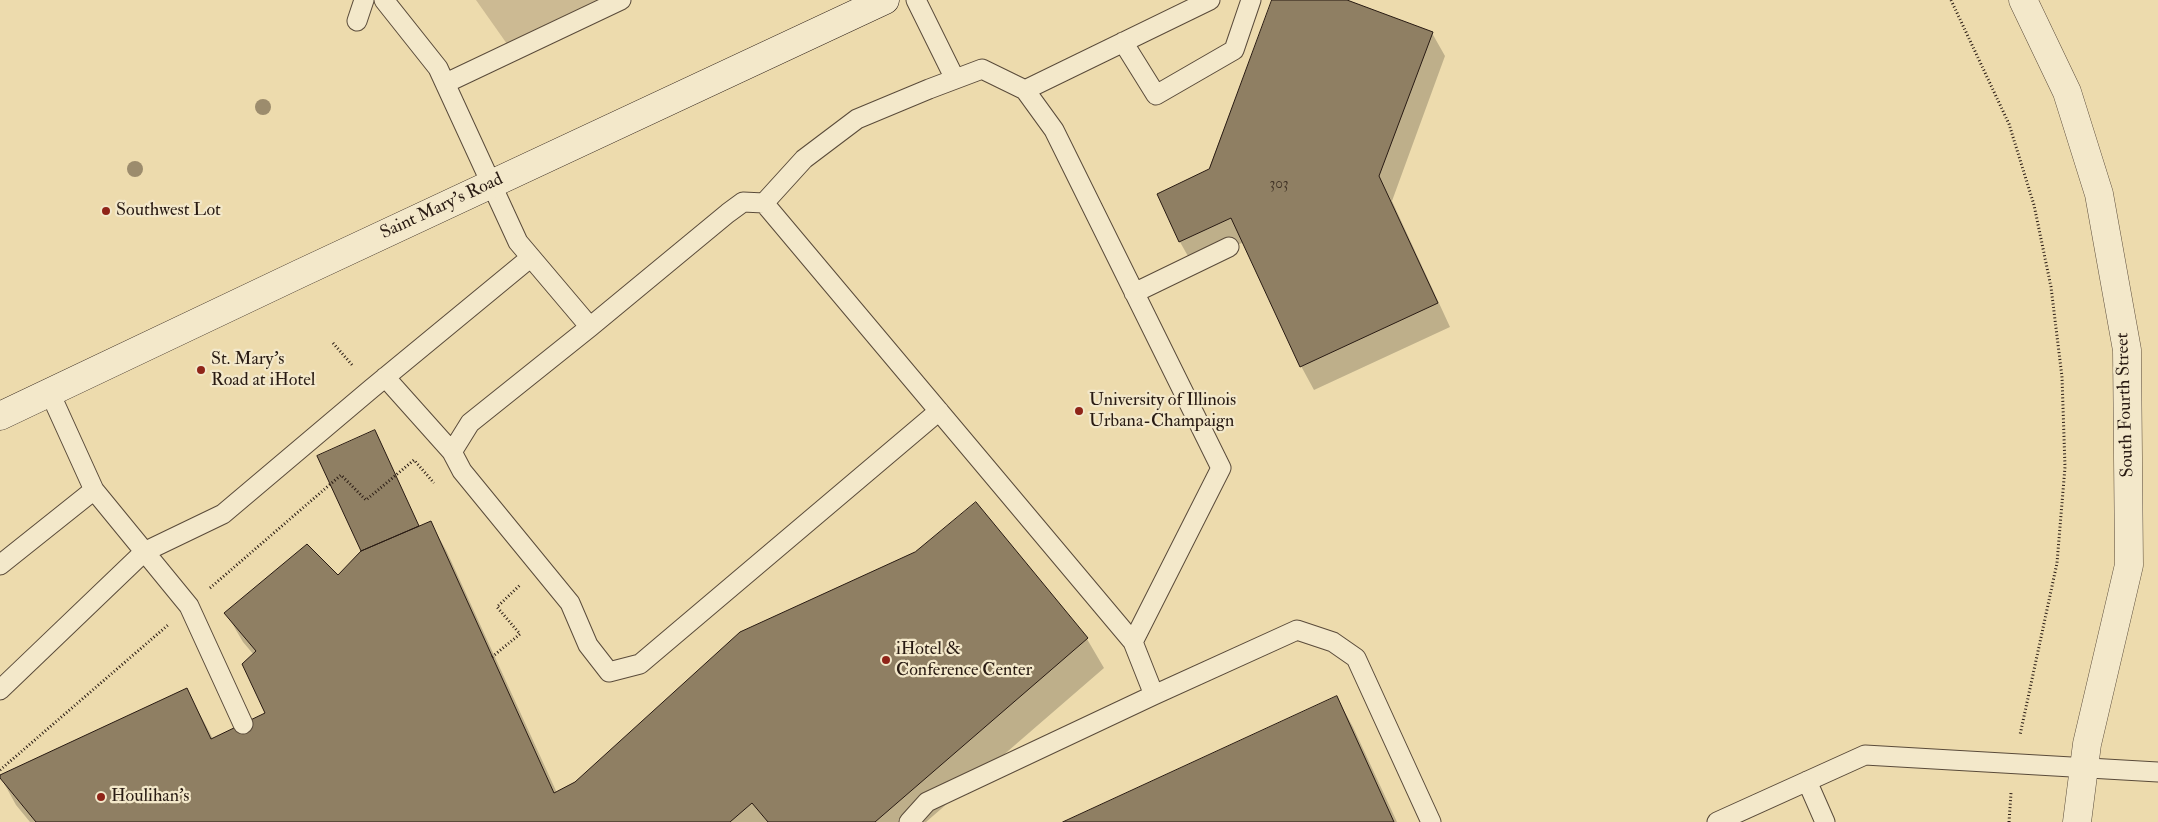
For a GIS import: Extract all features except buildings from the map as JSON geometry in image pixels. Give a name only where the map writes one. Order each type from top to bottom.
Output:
[{"type":"main road","name":"Saint Mary's Road","points":[[0,416],[885,0]]},
{"type":"main road","name":"South Fourth Street","points":[[2023,0],[2067,92],[2099,194],[2128,350],[2129,565],[2087,744],[2077,822]]},
{"type":"lane","points":[[356,21],[364,0]]},
{"type":"lane","points":[[384,0],[438,68],[490,185],[518,242],[590,327]]},
{"type":"lane","points":[[446,83],[621,0]]},
{"type":"lane","points":[[916,0],[955,79]]},
{"type":"lane","points":[[1025,90],[1210,0]]},
{"type":"lane","points":[[1123,42],[1156,95],[1234,50],[1251,0]]},
{"type":"lane","points":[[764,203],[804,159],[857,119],[982,69],[1025,90],[1054,130],[1221,468],[1133,642]]},
{"type":"lane","points":[[452,452],[470,423],[743,202],[764,203],[1133,642],[1154,695]]},
{"type":"lane","points":[[1134,293],[1229,247]]},
{"type":"lane","points":[[0,690],[144,552],[223,514],[530,258]]},
{"type":"lane","points":[[385,377],[452,452],[462,471],[570,603],[588,645],[610,672],[640,664],[939,411]]},
{"type":"lane","points":[[50,393],[94,490],[189,606],[243,724]]},
{"type":"lane","points":[[0,565],[94,490]]},
{"type":"lane","points":[[908,822],[927,802],[1297,630],[1333,642],[1356,658],[1431,822]]},
{"type":"lane","points":[[1717,822],[1865,755],[2158,772]]},
{"type":"lane","points":[[1807,781],[1825,822]]},
{"type":"path","points":[[1951,0],[2009,124],[2034,204],[2051,287],[2062,377],[2065,467],[2057,564],[2015,764],[2009,822]]},
{"type":"path","points":[[333,343],[356,370]]},
{"type":"path","points":[[0,770],[341,475],[366,500],[414,460],[439,489]]},
{"type":"path","points":[[492,657],[520,634],[497,607],[520,585],[514,578]]},
{"type":"shaded area","points":[[476,0],[621,0],[512,51]]},
{"type":"place","name":"Southwest Lot","points":[[106,211]]},
{"type":"place","name":"St. Mary's Road at iHotel","points":[[201,370]]},
{"type":"place","name":"University of Illinois Urbana-Champaign","points":[[1079,411]]},
{"type":"place","name":"iHotel & Conference Center","points":[[886,660]]},
{"type":"place","name":"Houlihan's","points":[[101,797]]}]
